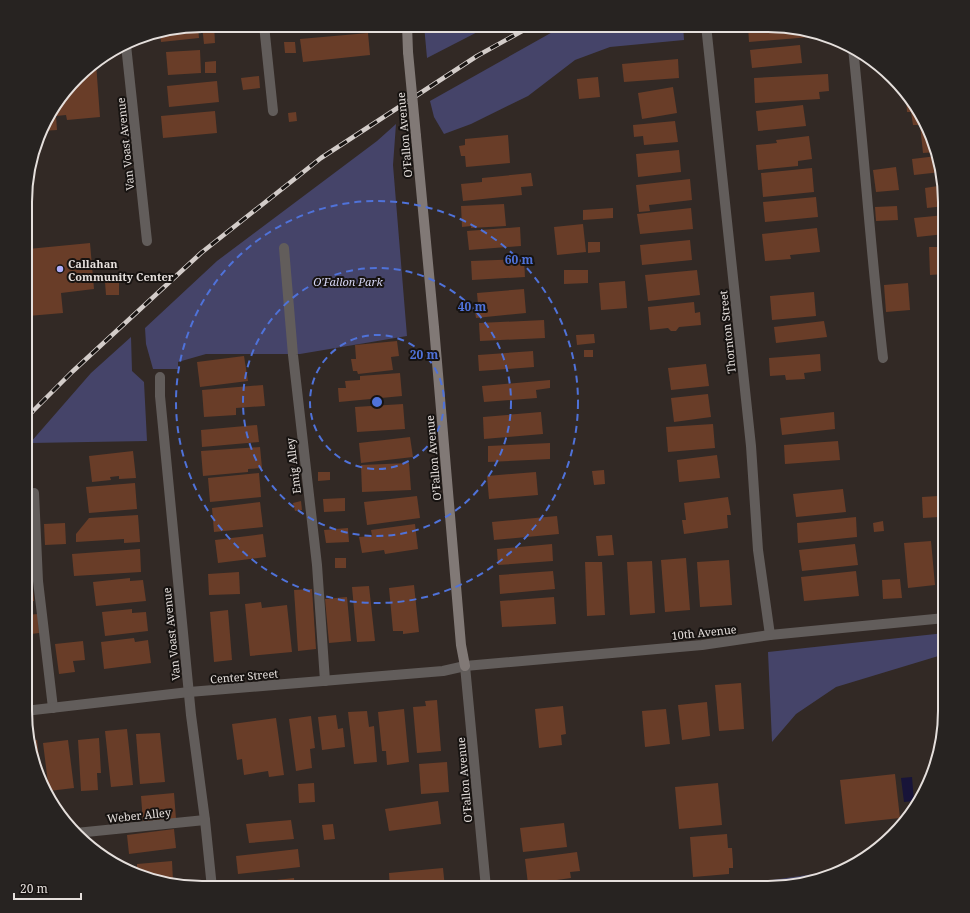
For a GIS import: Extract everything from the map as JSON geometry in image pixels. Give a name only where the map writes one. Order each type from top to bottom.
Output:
[{"type":"street","points":[[265,32],[273,110]]},
{"type":"street","name":"O’Fallon Avenue","points":[[407,32],[434,326],[461,645],[465,666],[485,881]]},
{"type":"street","name":"Thornton Street","points":[[707,32],[751,446],[758,550],[770,635]]},
{"type":"street","name":"Van Voast Avenue","points":[[127,50],[147,241]]},
{"type":"street","points":[[854,55],[883,358]]},
{"type":"street","name":"Emig Alley","points":[[284,248],[293,355],[317,565],[325,681]]},
{"type":"street","name":"Van Voast Avenue","points":[[160,376],[160,396],[191,715],[211,881]]},
{"type":"street","points":[[34,493],[38,581],[53,708]]},
{"type":"street","name":"10th Avenue","points":[[465,666],[702,645],[770,635],[938,619]]},
{"type":"street","name":"Center Street","points":[[32,710],[189,692],[443,670],[465,666]]},
{"type":"street","name":"Weber Alley","points":[[83,832],[205,820]]},
{"type":"green space","points":[[425,32],[477,32],[427,58]]},
{"type":"green space","points":[[553,32],[683,32],[684,40],[610,47],[575,60],[528,96],[471,124],[444,134],[434,117],[430,101]]},
{"type":"green space","name":"O'Fallon Park","points":[[396,124],[393,165],[407,336],[300,354],[206,354],[178,362],[178,369],[153,369],[146,344],[145,328],[217,261],[377,141]]},
{"type":"green space","points":[[131,337],[132,371],[144,382],[147,441],[32,443],[32,441],[91,373]]},
{"type":"green space","points":[[938,634],[938,656],[836,687],[796,714],[772,742],[768,652]]},
{"type":"green space","points":[[817,874],[790,880],[766,881]]},
{"type":"shaded area","points":[[912,777],[914,798],[912,801],[904,802],[901,778]]},
{"type":"building","points":[[198,32],[199,38],[161,42],[161,37],[169,35]]},
{"type":"building","points":[[203,32],[214,32],[215,43],[204,44]]},
{"type":"building","points":[[748,32],[779,32],[809,37],[749,42]]},
{"type":"building","points":[[368,33],[370,55],[303,62],[300,39]]},
{"type":"building","points":[[284,42],[295,42],[296,53],[285,53]]},
{"type":"building","points":[[800,45],[802,63],[752,68],[750,50]]},
{"type":"building","points":[[200,50],[201,73],[168,75],[166,52]]},
{"type":"building","points":[[678,59],[679,78],[624,82],[622,64]]},
{"type":"building","points":[[216,61],[216,73],[205,73],[205,62]]},
{"type":"building","points":[[96,68],[100,117],[67,120],[66,115],[56,116],[57,130],[48,131],[55,117],[61,107],[74,90]]},
{"type":"building","points":[[828,74],[829,91],[819,92],[820,99],[755,103],[754,78]]},
{"type":"building","points":[[259,76],[260,88],[243,90],[241,78]]},
{"type":"building","points":[[598,77],[600,97],[579,99],[577,79]]},
{"type":"building","points":[[217,81],[219,102],[169,107],[167,86]]},
{"type":"building","points":[[673,87],[677,113],[642,119],[638,93]]},
{"type":"building","points":[[906,103],[919,125],[913,125],[911,112],[907,112]]},
{"type":"building","points":[[803,105],[806,126],[758,131],[756,111]]},
{"type":"building","points":[[215,111],[217,133],[163,138],[161,116]]},
{"type":"building","points":[[296,112],[297,121],[289,122],[288,113]]},
{"type":"building","points":[[675,121],[678,142],[644,145],[643,136],[634,137],[633,125]]},
{"type":"building","points":[[920,128],[930,152],[923,153]]},
{"type":"building","points":[[508,135],[510,163],[466,167],[465,156],[461,156],[459,146],[465,145],[465,139]]},
{"type":"building","points":[[809,136],[812,159],[798,161],[798,166],[758,170],[756,145],[777,143],[776,140]]},
{"type":"building","points":[[679,150],[681,172],[638,177],[636,154]]},
{"type":"building","points":[[932,157],[936,173],[914,175],[912,159]]},
{"type":"building","points":[[896,167],[899,190],[876,192],[873,170]]},
{"type":"building","points":[[812,168],[814,192],[763,197],[761,173]]},
{"type":"building","points":[[531,173],[533,186],[521,187],[522,195],[463,201],[461,184],[482,182],[482,178]]},
{"type":"building","points":[[690,179],[692,200],[649,205],[650,211],[639,212],[636,185]]},
{"type":"building","points":[[938,186],[938,207],[927,208],[925,188]]},
{"type":"building","points":[[816,197],[818,217],[765,222],[763,202]]},
{"type":"building","points":[[504,204],[506,226],[471,228],[471,226],[462,227],[461,206]]},
{"type":"building","points":[[897,206],[898,220],[876,221],[875,207]]},
{"type":"building","points":[[613,208],[613,218],[583,220],[583,210]]},
{"type":"building","points":[[691,208],[693,229],[640,234],[637,214]]},
{"type":"building","points":[[938,216],[938,235],[917,237],[914,218]]},
{"type":"building","points":[[583,224],[586,252],[557,255],[554,227]]},
{"type":"building","points":[[520,227],[521,246],[469,250],[467,231]]},
{"type":"building","points":[[817,228],[820,252],[790,255],[791,259],[765,261],[762,234]]},
{"type":"building","points":[[690,240],[692,260],[642,265],[640,245]]},
{"type":"building","points":[[588,242],[600,242],[600,252],[588,253]]},
{"type":"building","name":"Callahan Community Center","points":[[90,243],[94,289],[61,293],[63,313],[32,316],[32,249]]},
{"type":"building","points":[[929,247],[938,247],[938,274],[930,275]]},
{"type":"building","points":[[524,259],[525,277],[472,280],[471,261]]},
{"type":"building","points":[[564,270],[588,270],[588,283],[564,284]]},
{"type":"building","points":[[697,270],[700,295],[648,301],[645,275]]},
{"type":"building","points":[[119,281],[119,295],[106,295],[105,282]]},
{"type":"building","points":[[625,281],[627,308],[601,310],[599,283]]},
{"type":"building","points":[[908,283],[910,310],[886,312],[884,285]]},
{"type":"building","points":[[524,289],[526,313],[476,318],[474,305],[478,304],[477,293]]},
{"type":"building","points":[[814,292],[816,316],[772,320],[770,296]]},
{"type":"building","points":[[694,302],[695,313],[700,312],[701,325],[679,327],[676,331],[671,331],[668,328],[650,330],[648,307]]},
{"type":"building","points":[[544,320],[545,338],[480,341],[479,323]]},
{"type":"building","points":[[824,321],[827,337],[776,343],[774,327]]},
{"type":"building","points":[[594,334],[595,343],[577,345],[576,335]]},
{"type":"building","points":[[397,341],[399,356],[391,357],[393,370],[358,374],[357,371],[353,371],[351,359],[356,359],[355,345]]},
{"type":"building","points":[[584,350],[593,350],[593,357],[584,357]]},
{"type":"building","points":[[533,351],[534,367],[479,371],[478,355]]},
{"type":"building","points":[[820,354],[821,371],[804,373],[805,379],[786,380],[785,375],[770,376],[769,358]]},
{"type":"building","points":[[244,356],[248,381],[200,387],[197,362]]},
{"type":"building","points":[[706,364],[709,386],[671,390],[668,368]]},
{"type":"building","points":[[400,373],[402,396],[339,402],[338,388],[346,388],[345,381],[360,380],[360,376]]},
{"type":"building","points":[[550,380],[550,388],[536,390],[537,398],[484,402],[482,386]]},
{"type":"building","points":[[263,385],[265,406],[236,408],[236,415],[204,417],[202,390]]},
{"type":"building","points":[[708,394],[711,417],[674,422],[671,398]]},
{"type":"building","points":[[403,404],[405,429],[357,432],[355,407]]},
{"type":"building","points":[[541,412],[543,434],[484,439],[483,417]]},
{"type":"building","points":[[834,412],[835,429],[782,435],[780,418]]},
{"type":"building","points":[[713,424],[715,448],[668,452],[666,427]]},
{"type":"building","points":[[257,425],[259,442],[202,447],[201,430]]},
{"type":"building","points":[[410,437],[413,457],[361,463],[359,443]]},
{"type":"building","points":[[838,441],[840,460],[785,464],[784,445]]},
{"type":"building","points":[[550,443],[550,459],[488,462],[488,446]]},
{"type":"building","points":[[260,447],[262,468],[248,469],[248,472],[203,476],[201,451]]},
{"type":"building","points":[[133,451],[136,478],[119,479],[119,476],[110,477],[111,480],[92,482],[89,456]]},
{"type":"building","points":[[717,455],[720,478],[679,482],[677,460]]},
{"type":"building","points":[[409,463],[411,490],[362,492],[361,465]]},
{"type":"building","points":[[604,470],[605,484],[594,485],[592,471]]},
{"type":"building","points":[[318,472],[330,472],[330,480],[318,481]]},
{"type":"building","points":[[536,472],[538,495],[489,499],[487,476]]},
{"type":"building","points":[[259,473],[261,497],[210,502],[208,478]]},
{"type":"building","points":[[135,483],[137,509],[89,513],[86,487]]},
{"type":"building","points":[[843,489],[846,512],[796,517],[793,494]]},
{"type":"building","points":[[417,496],[420,518],[367,525],[364,502]]},
{"type":"building","points":[[938,496],[938,517],[923,518],[922,497]]},
{"type":"building","points":[[728,497],[731,515],[727,515],[728,528],[684,534],[682,520],[686,520],[684,503]]},
{"type":"building","points":[[345,498],[345,511],[324,512],[323,499]]},
{"type":"building","points":[[301,501],[302,510],[295,511],[293,503]]},
{"type":"building","points":[[260,502],[263,527],[214,532],[212,508]]},
{"type":"building","points":[[138,515],[140,542],[124,543],[124,539],[76,542],[76,534],[89,518]]},
{"type":"building","points":[[557,516],[559,534],[494,540],[492,522]]},
{"type":"building","points":[[856,517],[857,537],[798,543],[797,523]]},
{"type":"building","points":[[883,521],[884,531],[874,532],[873,523]]},
{"type":"building","points":[[65,523],[66,544],[45,545],[44,524]]},
{"type":"building","points":[[415,524],[418,549],[385,554],[384,550],[362,553],[359,537],[372,536],[371,530]]},
{"type":"building","points":[[348,528],[349,542],[326,543],[324,530]]},
{"type":"building","points":[[263,534],[266,557],[218,563],[215,540]]},
{"type":"building","points":[[612,535],[614,555],[598,556],[596,536]]},
{"type":"building","points":[[931,541],[935,585],[908,588],[904,543]]},
{"type":"building","points":[[552,544],[553,561],[498,565],[497,549]]},
{"type":"building","points":[[855,544],[858,565],[802,571],[799,550]]},
{"type":"building","points":[[140,549],[141,572],[74,576],[72,554]]},
{"type":"building","points":[[335,558],[346,558],[346,568],[335,568]]},
{"type":"building","points":[[686,558],[690,610],[665,612],[661,560]]},
{"type":"building","points":[[729,560],[732,605],[700,607],[697,562]]},
{"type":"building","points":[[652,561],[655,613],[630,615],[627,562]]},
{"type":"building","points":[[585,562],[602,562],[605,615],[587,616]]},
{"type":"building","points":[[553,571],[555,589],[500,594],[499,575]]},
{"type":"building","points":[[856,571],[859,596],[804,601],[801,577]]},
{"type":"building","points":[[239,572],[240,594],[209,595],[208,574]]},
{"type":"building","points":[[130,578],[130,581],[143,580],[146,601],[96,606],[93,582]]},
{"type":"building","points":[[900,579],[902,598],[883,599],[882,580]]},
{"type":"building","points":[[32,581],[34,601],[32,601]]},
{"type":"building","points":[[414,585],[419,632],[403,634],[403,631],[393,631],[389,588]]},
{"type":"building","points":[[369,586],[375,641],[357,642],[352,587]]},
{"type":"building","points":[[312,589],[316,649],[298,651],[294,590]]},
{"type":"building","points":[[347,597],[351,641],[329,643],[325,599]]},
{"type":"building","points":[[554,597],[556,624],[502,627],[500,601]]},
{"type":"building","points":[[261,602],[262,608],[287,605],[292,652],[250,656],[245,604]]},
{"type":"building","points":[[132,609],[132,613],[146,612],[148,631],[105,636],[102,612]]},
{"type":"building","points":[[228,610],[232,660],[214,662],[210,612]]},
{"type":"building","points":[[32,614],[38,614],[39,633],[32,634]]},
{"type":"building","points":[[134,638],[135,642],[148,640],[151,663],[104,669],[101,642]]},
{"type":"building","points":[[83,641],[85,660],[73,661],[75,672],[59,674],[55,644]]},
{"type":"building","points":[[741,683],[744,729],[719,731],[715,685]]},
{"type":"building","points":[[437,700],[441,751],[417,753],[413,707],[426,706],[425,701]]},
{"type":"building","points":[[707,702],[710,736],[682,740],[678,705]]},
{"type":"building","points":[[563,706],[566,734],[561,735],[562,745],[539,748],[535,709]]},
{"type":"building","points":[[404,709],[409,762],[387,765],[386,751],[382,751],[378,712]]},
{"type":"building","points":[[666,709],[670,744],[645,747],[642,711]]},
{"type":"building","points":[[367,711],[369,727],[374,726],[377,762],[354,764],[348,712]]},
{"type":"building","points":[[336,715],[338,729],[343,728],[345,747],[322,750],[318,717]]},
{"type":"building","points":[[311,716],[315,748],[310,749],[312,768],[296,771],[289,719]]},
{"type":"building","points":[[276,718],[284,775],[269,777],[268,771],[244,775],[242,759],[237,760],[232,724]]},
{"type":"building","points":[[127,729],[133,785],[111,787],[105,731]]},
{"type":"building","points":[[160,733],[165,782],[140,784],[136,734]]},
{"type":"building","points":[[99,738],[101,773],[97,773],[98,790],[81,791],[78,740]]},
{"type":"building","points":[[34,740],[37,740],[39,759],[35,744]]},
{"type":"building","points":[[68,740],[74,788],[52,791],[48,782],[43,743]]},
{"type":"building","points":[[447,762],[449,792],[421,794],[419,764]]},
{"type":"building","points":[[895,774],[900,818],[845,824],[840,780]]},
{"type":"building","points":[[314,783],[315,802],[299,803],[298,784]]},
{"type":"building","points":[[718,783],[722,825],[679,829],[675,787]]},
{"type":"building","points":[[174,793],[176,819],[143,822],[141,796]]},
{"type":"building","points":[[438,801],[441,824],[389,831],[385,809]]},
{"type":"building","points":[[291,820],[294,839],[249,843],[246,824]]},
{"type":"building","points":[[564,823],[567,847],[523,852],[520,828]]},
{"type":"building","points":[[333,824],[335,839],[324,840],[322,825]]},
{"type":"building","points":[[174,829],[176,848],[129,854],[127,835]]},
{"type":"building","points":[[727,834],[728,848],[732,848],[733,862],[733,868],[729,868],[729,874],[693,877],[690,837]]},
{"type":"building","points":[[298,849],[300,867],[238,874],[236,856]]},
{"type":"building","points":[[577,852],[580,871],[570,872],[571,878],[550,881],[528,881],[525,859]]},
{"type":"building","points":[[172,861],[173,879],[137,868],[137,864]]},
{"type":"building","points":[[443,868],[444,881],[390,881],[389,873]]},
{"type":"building","points":[[294,878],[294,881],[268,881]]},
{"type":"railway","points":[[32,412],[72,372],[201,253],[321,158],[477,56],[520,32]]},
{"type":"place","name":"Callahan Community Center","points":[[60,269]]}]
